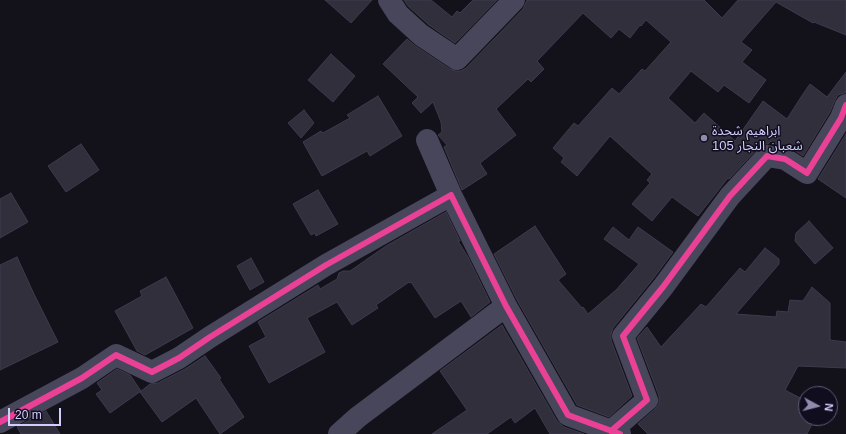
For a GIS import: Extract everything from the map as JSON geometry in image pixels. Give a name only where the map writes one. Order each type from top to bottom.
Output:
[{"type":"street","points":[[390,0],[398,14],[421,36],[457,59],[514,0]]},
{"type":"street","points":[[427,140],[451,195],[506,306],[568,415],[615,432],[647,400],[623,336],[663,287],[730,196],[767,156],[785,159],[807,173],[841,118],[846,105]]},
{"type":"street","points":[[0,422],[82,378],[116,355],[152,372],[179,358],[326,265],[451,195]]},
{"type":"street","points":[[339,434],[358,417],[506,306]]},
{"type":"building","points":[[325,0],[372,0],[351,23]]},
{"type":"building","points":[[404,0],[431,0],[452,17],[457,11],[460,13],[473,0],[497,0],[455,43],[429,25],[408,6]]},
{"type":"building","points":[[527,0],[704,0],[722,18],[738,0],[846,0],[846,35],[814,22],[813,23],[776,2],[741,42],[752,50],[742,62],[766,80],[749,103],[724,85],[718,92],[691,71],[668,98],[695,123],[704,113],[735,141],[763,101],[787,119],[810,84],[827,97],[846,72],[846,93],[838,95],[830,112],[803,156],[791,148],[777,145],[771,141],[768,144],[763,144],[729,179],[728,178],[698,216],[672,197],[652,221],[632,204],[650,183],[647,180],[652,174],[610,136],[577,176],[561,162],[564,158],[553,148],[574,123],[578,126],[612,88],[619,94],[642,69],[645,71],[671,42],[646,20],[630,38],[619,29],[611,38],[583,13],[537,61],[544,69],[531,82],[528,79],[496,109],[516,135],[480,163],[487,174],[462,190],[444,147],[447,145],[438,135],[442,132],[441,122],[433,102],[421,113],[412,103],[418,97],[383,64],[407,39],[450,69],[461,71],[466,68],[523,9]]},
{"type":"building","points":[[331,54],[355,76],[333,102],[308,80]]},
{"type":"building","points":[[378,96],[402,136],[370,156],[367,151],[322,176],[303,142],[321,131],[323,133],[350,118],[347,115]]},
{"type":"building","points":[[304,110],[314,123],[301,138],[288,123]]},
{"type":"building","points":[[846,134],[846,198],[818,179]]},
{"type":"building","points":[[81,144],[99,170],[66,192],[48,166]]},
{"type":"building","points":[[318,190],[338,224],[316,236],[315,233],[311,235],[293,204]]},
{"type":"building","points":[[11,193],[28,222],[0,238],[0,199]]},
{"type":"building","points":[[446,212],[460,241],[458,241],[468,257],[490,302],[471,317],[461,301],[435,318],[411,282],[409,282],[376,305],[378,308],[352,325],[337,302],[307,318],[325,352],[269,383],[249,346],[266,337],[258,322],[318,285],[320,289],[337,279],[339,273],[343,271],[350,271],[386,246]]},
{"type":"building","points":[[809,221],[833,248],[815,264],[795,241],[796,233]]},
{"type":"building","points":[[535,226],[566,274],[558,280],[588,314],[616,290],[639,264],[604,239],[613,227],[629,240],[638,227],[673,252],[613,328],[611,340],[632,396],[609,417],[577,405],[517,300],[494,254]]},
{"type":"building","points":[[765,248],[779,259],[779,264],[736,314],[776,317],[777,311],[788,312],[790,300],[803,301],[812,287],[830,303],[830,340],[846,342],[846,368],[798,366],[785,390],[798,397],[798,426],[811,426],[807,434],[648,434],[638,424],[659,404],[659,396],[637,338],[647,327],[661,347],[701,304],[706,307],[740,268],[745,272]]},
{"type":"building","points":[[17,257],[58,342],[0,370],[0,265]]},
{"type":"building","points":[[251,258],[264,282],[250,290],[237,266]]},
{"type":"building","points":[[166,277],[193,328],[145,355],[137,351],[115,311],[142,296],[140,291]]},
{"type":"building","points":[[502,325],[557,421],[564,427],[584,434],[550,434],[535,408],[515,423],[511,417],[487,434],[432,434],[467,410],[440,371]]},
{"type":"building","points":[[205,356],[221,378],[219,379],[244,417],[220,434],[196,398],[162,422],[140,392],[150,384],[158,383],[185,369]]},
{"type":"building","points":[[117,369],[130,375],[141,391],[110,413],[96,394],[102,390],[97,383]]},
{"type":"building","points":[[46,411],[60,434],[21,434],[17,427]]},
{"type":"cycle path","points":[[611,431],[647,400],[623,336],[663,287],[730,196],[767,156],[785,159],[807,173],[841,118],[846,105]]},
{"type":"cycle path","points":[[0,422],[82,378],[116,355],[152,372],[179,358],[326,265],[451,195],[506,306],[568,415],[620,434]]},
{"type":"place","name":"ابراهيم شحدة شعبان النجار 105","points":[[704,138]]}]
